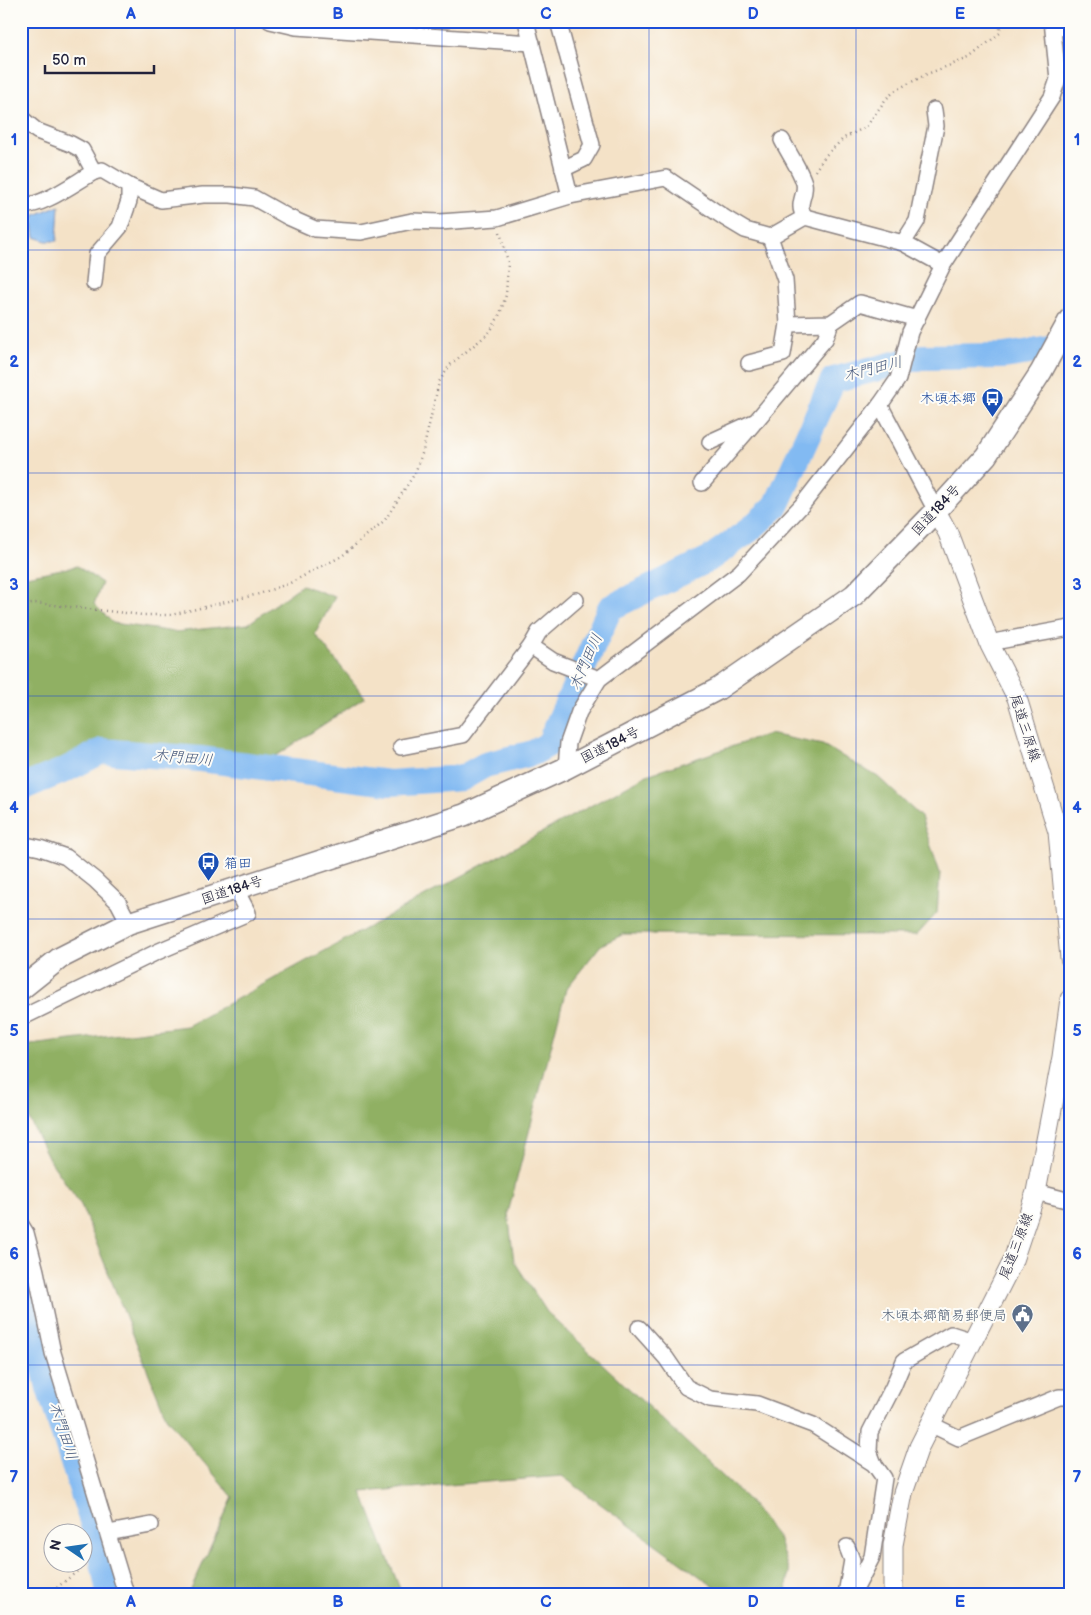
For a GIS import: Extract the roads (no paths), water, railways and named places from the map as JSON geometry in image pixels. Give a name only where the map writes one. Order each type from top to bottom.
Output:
[{"type":"highway","name":"国道184号","points":[[21,989],[60,958],[129,923],[464,815],[566,768],[718,689],[854,595],[936,511],[986,456],[1041,372],[1067,324]]},
{"type":"main road","name":"尾道三原線","points":[[936,511],[948,532],[990,645],[1017,698],[1058,832],[1070,958]]},
{"type":"main road","name":"尾道三原線","points":[[893,1594],[894,1545],[903,1493],[918,1447],[1012,1263],[1036,1192],[1062,1057],[1070,999]]},
{"type":"street","points":[[270,21],[296,27],[532,44]]},
{"type":"street","points":[[526,21],[570,196]]},
{"type":"street","points":[[558,21],[592,145],[584,159],[563,169]]},
{"type":"street","points":[[566,768],[568,743],[579,712],[599,679],[740,573],[802,505],[898,380],[910,332],[943,265],[1052,97],[1058,79],[1053,23],[1070,29]]},
{"type":"street","points":[[903,243],[917,221],[936,126],[934,110]]},
{"type":"street","points":[[21,118],[37,131],[82,150],[94,172]]},
{"type":"street","points":[[782,140],[804,184],[801,212],[805,217],[903,243],[943,265]]},
{"type":"street","points":[[21,204],[26,206],[42,202],[94,172],[102,170],[130,186],[161,200],[203,195],[231,195],[254,198],[288,217],[315,229],[361,232],[412,221],[440,222],[497,218],[570,196],[666,178],[724,218],[745,230],[770,237],[805,217]]},
{"type":"street","points":[[94,283],[97,254],[120,227],[129,201],[130,186]]},
{"type":"street","points":[[749,363],[783,354],[788,324],[785,280],[770,237]]},
{"type":"street","points":[[788,324],[831,323],[860,303],[917,319]]},
{"type":"street","points":[[702,483],[825,339],[831,323]]},
{"type":"street","points":[[880,405],[936,511]]},
{"type":"street","points":[[710,442],[756,421]]},
{"type":"street","points":[[401,747],[463,735],[539,632],[576,600]]},
{"type":"street","points":[[990,645],[999,641],[1070,628]]},
{"type":"street","points":[[530,646],[553,661],[599,679]]},
{"type":"street","points":[[21,844],[66,857],[95,880],[118,902],[129,923]]},
{"type":"street","points":[[21,1018],[158,952],[248,914],[235,888]]},
{"type":"street","points":[[1036,1192],[1070,1200]]},
{"type":"street","points":[[21,1225],[26,1233],[36,1271],[53,1353],[126,1594]]},
{"type":"street","points":[[639,1328],[666,1358],[686,1387],[710,1400],[758,1404],[814,1425],[874,1464]]},
{"type":"street","points":[[855,1594],[856,1588],[872,1557],[884,1478],[874,1464],[870,1450],[870,1432],[893,1388],[904,1361],[951,1334],[973,1341]]},
{"type":"street","points":[[930,1424],[959,1438],[1059,1397],[1070,1398]]},
{"type":"street","points":[[108,1533],[151,1525]]},
{"type":"street","points":[[846,1594],[852,1560],[847,1547]]},
{"type":"water","points":[[59,205],[57,241],[46,241],[35,237],[33,223],[35,215]]},
{"type":"waterway","name":"木門田川","points":[[21,788],[65,770],[102,751],[200,759],[389,783],[462,778],[485,765],[533,753],[549,744],[610,608],[709,559],[748,531],[776,506],[833,380],[921,357],[1004,356],[1070,346]]},
{"type":"waterway","name":"木門田川","points":[[21,1266],[49,1388],[100,1546],[109,1594]]},
{"type":"place","name":"木頃本郷","points":[[992,417]]},
{"type":"place","name":"箱田","points":[[208,882]]},
{"type":"place","name":"木頃本郷簡易郵便局","points":[[1023,1334]]}]
